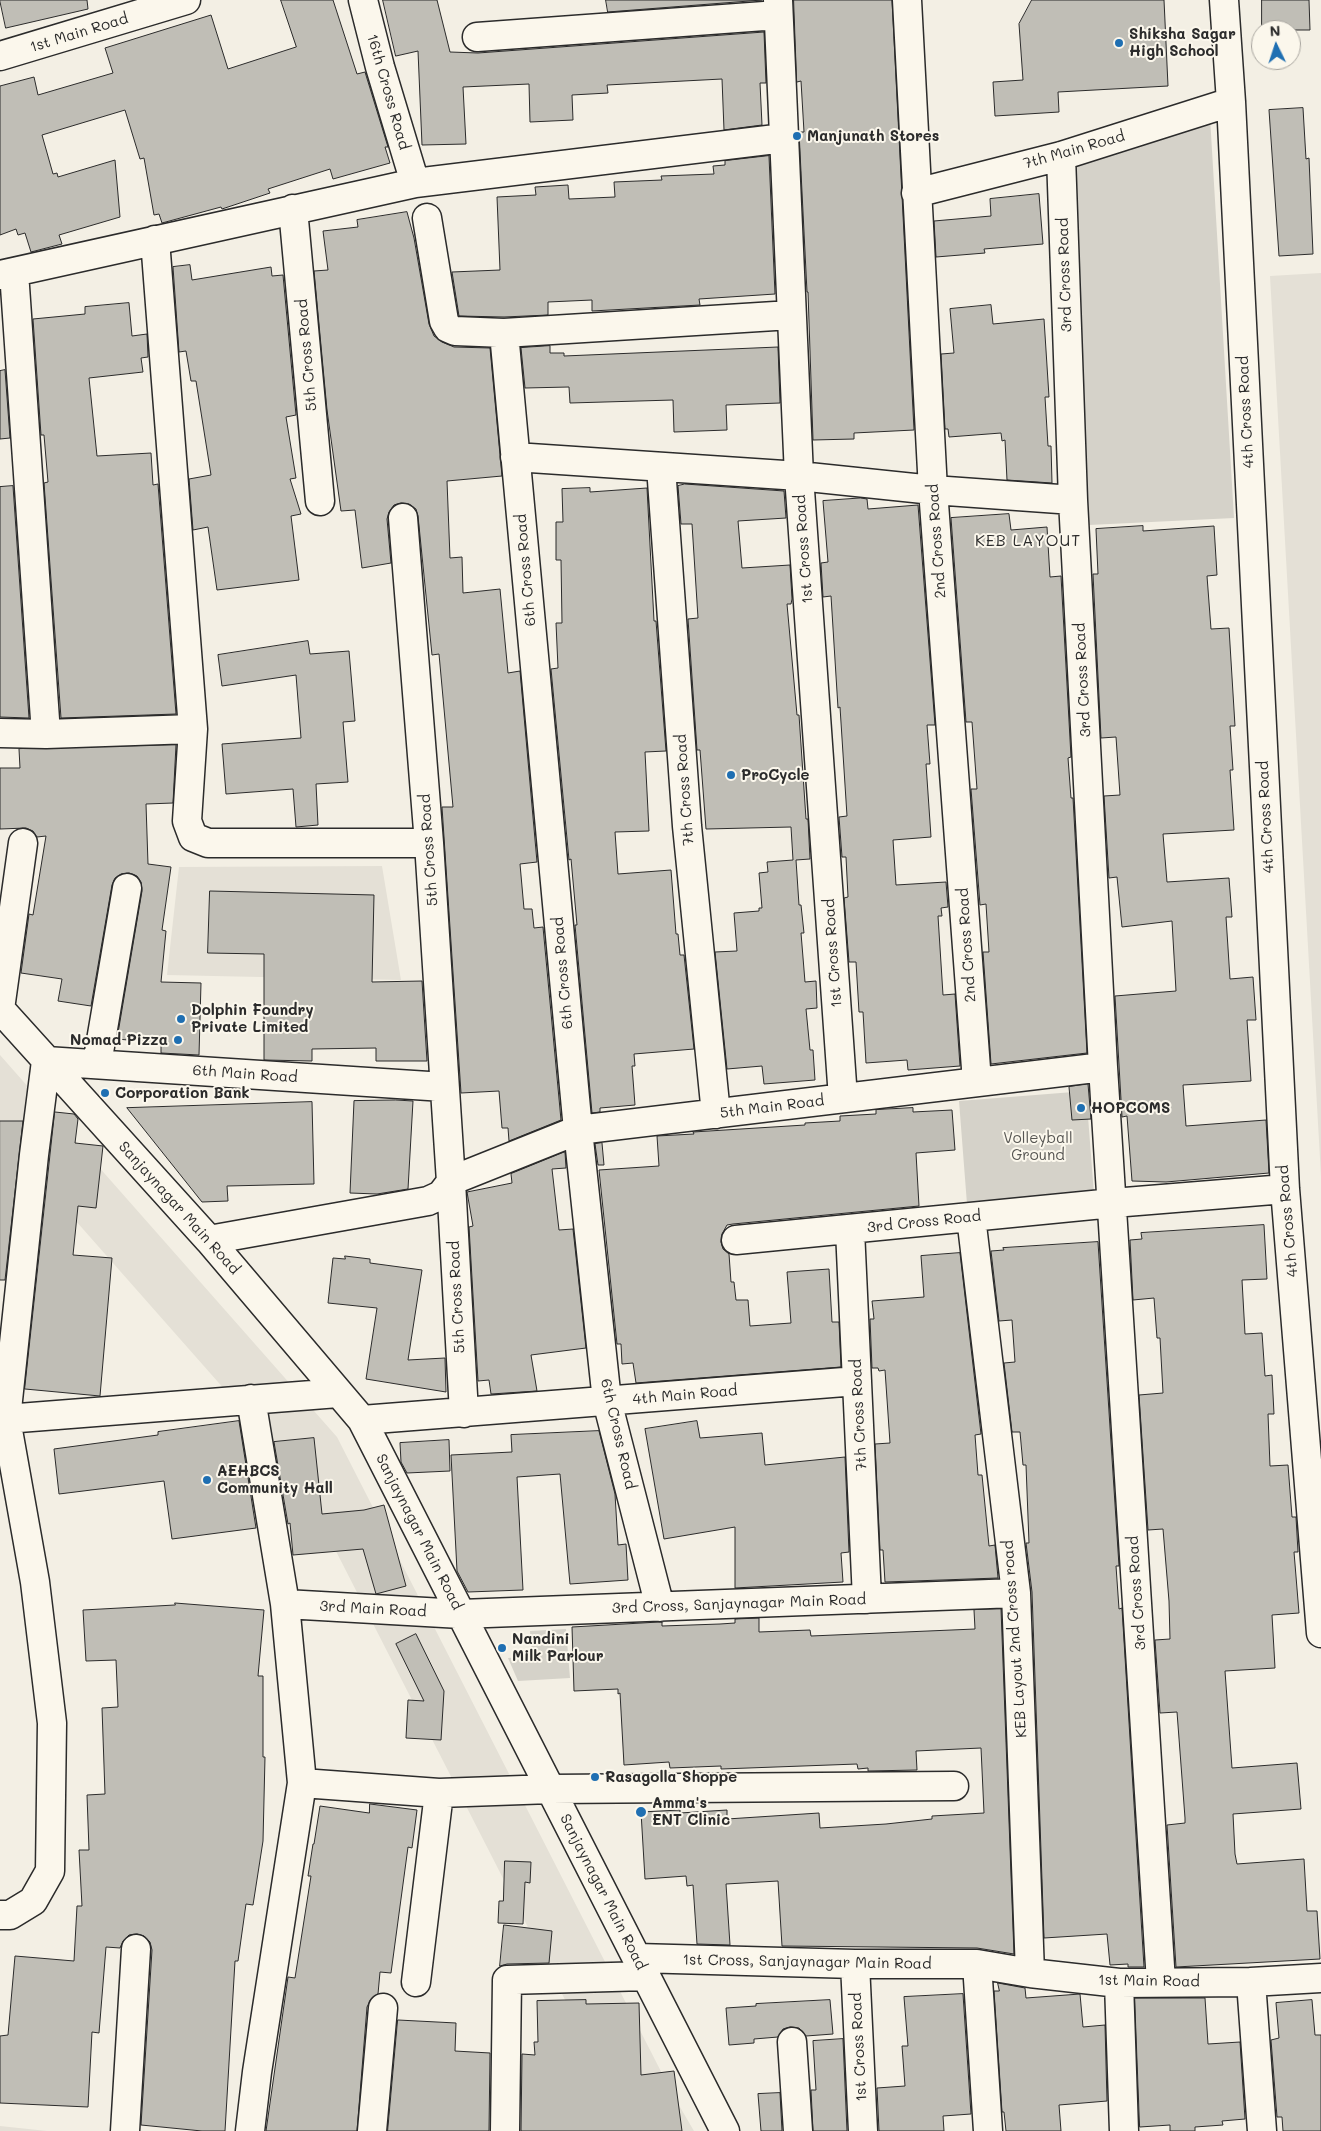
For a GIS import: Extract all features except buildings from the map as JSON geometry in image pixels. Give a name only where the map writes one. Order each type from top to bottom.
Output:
[{"type":"street","name":"1st Main Road","points":[[0,56],[158,4],[186,0]]},
{"type":"street","name":"16th Cross Road","points":[[363,0],[380,67],[415,183]]},
{"type":"street","name":"2nd Cross Road","points":[[907,0],[933,490],[977,1082]]},
{"type":"street","name":"4th Cross Road","points":[[1224,0],[1231,102],[1284,1189],[1321,1633]]},
{"type":"street","points":[[477,37],[778,7]]},
{"type":"street","name":"1st Cross Road","points":[[778,7],[799,476],[843,1098]]},
{"type":"street","name":"7th Main Road","points":[[916,193],[1061,156],[1231,102]]},
{"type":"street","points":[[46,734],[7,273],[415,183],[784,138]]},
{"type":"street","name":"3rd Cross Road","points":[[1061,156],[1073,500],[1103,1067],[1161,1982]]},
{"type":"street","name":"5th Cross Road","points":[[293,209],[320,501]]},
{"type":"street","points":[[427,218],[444,321],[448,328],[455,331],[504,333],[792,315]]},
{"type":"street","points":[[155,240],[193,729],[187,821],[193,837],[208,843],[430,843]]},
{"type":"street","name":"6th Cross Road","points":[[504,333],[578,1130],[607,1401],[660,1606]]},
{"type":"street","points":[[515,457],[799,476],[933,490],[1073,500]]},
{"type":"street","name":"7th Cross Road","points":[[662,467],[686,826],[716,1114]]},
{"type":"street","name":"5th Cross Road","points":[[403,518],[430,843],[444,1087],[446,1189],[464,1412]]},
{"type":"street","points":[[0,733],[46,734],[193,729]]},
{"type":"street","points":[[0,1009],[23,843]]},
{"type":"street","points":[[97,1064],[127,888]]},
{"type":"street","name":"Sanjaynagar Main Road","points":[[0,1009],[209,1240],[362,1420],[725,2131]]},
{"type":"street","points":[[0,1915],[10,1915],[33,1901],[50,1871],[52,1723],[36,1582],[6,1419],[8,1322],[46,1061]]},
{"type":"street","name":"6th Main Road","points":[[46,1061],[444,1087]]},
{"type":"street","name":"5th Main Road","points":[[209,1240],[428,1201],[458,1178],[578,1130],[1103,1067]]},
{"type":"street","name":"3rd Cross Road","points":[[736,1240],[1113,1203],[1284,1189]]},
{"type":"street","name":"KEB Layout 2nd Cross road","points":[[971,1218],[1016,1593],[1030,1973]]},
{"type":"street","name":"7th Cross Road","points":[[850,1230],[867,1599]]},
{"type":"street","name":"4th Main Road","points":[[362,1420],[857,1380]]},
{"type":"street","points":[[6,1419],[338,1393]]},
{"type":"street","points":[[250,2131],[257,2072],[302,1783],[285,1604],[251,1399]]},
{"type":"street","name":"3rd Cross, Sanjaynagar Main Road","points":[[461,1614],[1016,1593]]},
{"type":"street","name":"3rd Main Road","points":[[285,1604],[461,1614]]},
{"type":"street","points":[[302,1783],[439,1793],[954,1786]]},
{"type":"street","points":[[416,1982],[439,1793]]},
{"type":"street","points":[[125,2131],[136,1949]]},
{"type":"street","name":"1st Cross Road","points":[[855,1964],[863,2131]]},
{"type":"street","name":"1st Main Road","points":[[977,1964],[1030,1973],[1119,1983],[1251,1982],[1321,1978]]},
{"type":"street","points":[[977,1964],[988,2131]]},
{"type":"street","name":"1st Cross, Sanjaynagar Main Road","points":[[505,2131],[507,1980],[642,1967],[977,1964]]},
{"type":"street","points":[[1251,1982],[1258,2131]]},
{"type":"street","points":[[1119,1983],[1124,2131]]},
{"type":"street","points":[[372,2131],[383,2008]]},
{"type":"street","points":[[792,2042],[798,2131]]},
{"type":"shaded area","points":[[1321,273],[1321,1176],[1270,276]]},
{"type":"shaded area","points":[[382,866],[401,980],[167,975],[179,867]]},
{"type":"shaded area","points":[[0,1055],[337,1437],[673,2095],[694,2131],[632,2131],[293,1467],[0,1135]]},
{"type":"shaded area","points":[[0,2126],[47,2131],[0,2131]]},
{"type":"green space","points":[[1210,117],[1234,518],[1089,525],[1069,163]]},
{"type":"green space","name":"Volleyball Ground","points":[[1086,1091],[1094,1194],[967,1204],[959,1101]]},
{"type":"green space","points":[[566,1629],[570,1678],[518,1681],[508,1658],[532,1656],[530,1631]]},
{"type":"place","name":"Shiksha Sagar High School","points":[[1119,43]]},
{"type":"place","name":"Manjunath Stores","points":[[797,136]]},
{"type":"place","name":"ProCycle","points":[[731,775]]},
{"type":"place","name":"Dolphin Foundry Private Limited","points":[[181,1019]]},
{"type":"place","name":"Nomad Pizza","points":[[178,1040]]},
{"type":"place","name":"Corporation Bank","points":[[105,1093]]},
{"type":"place","name":"HOPCOMS","points":[[1081,1108]]},
{"type":"place","name":"AEHBCS Community Hall","points":[[207,1480]]},
{"type":"place","name":"Nandini Milk Parlour","points":[[502,1648]]},
{"type":"place","name":"Rasagolla Shoppe","points":[[595,1777]]},
{"type":"place","name":"Amma's ENT Clinic","points":[[641,1812]]},
{"type":"district","name":"KEB LAYOUT","points":[[1028,541]]}]
